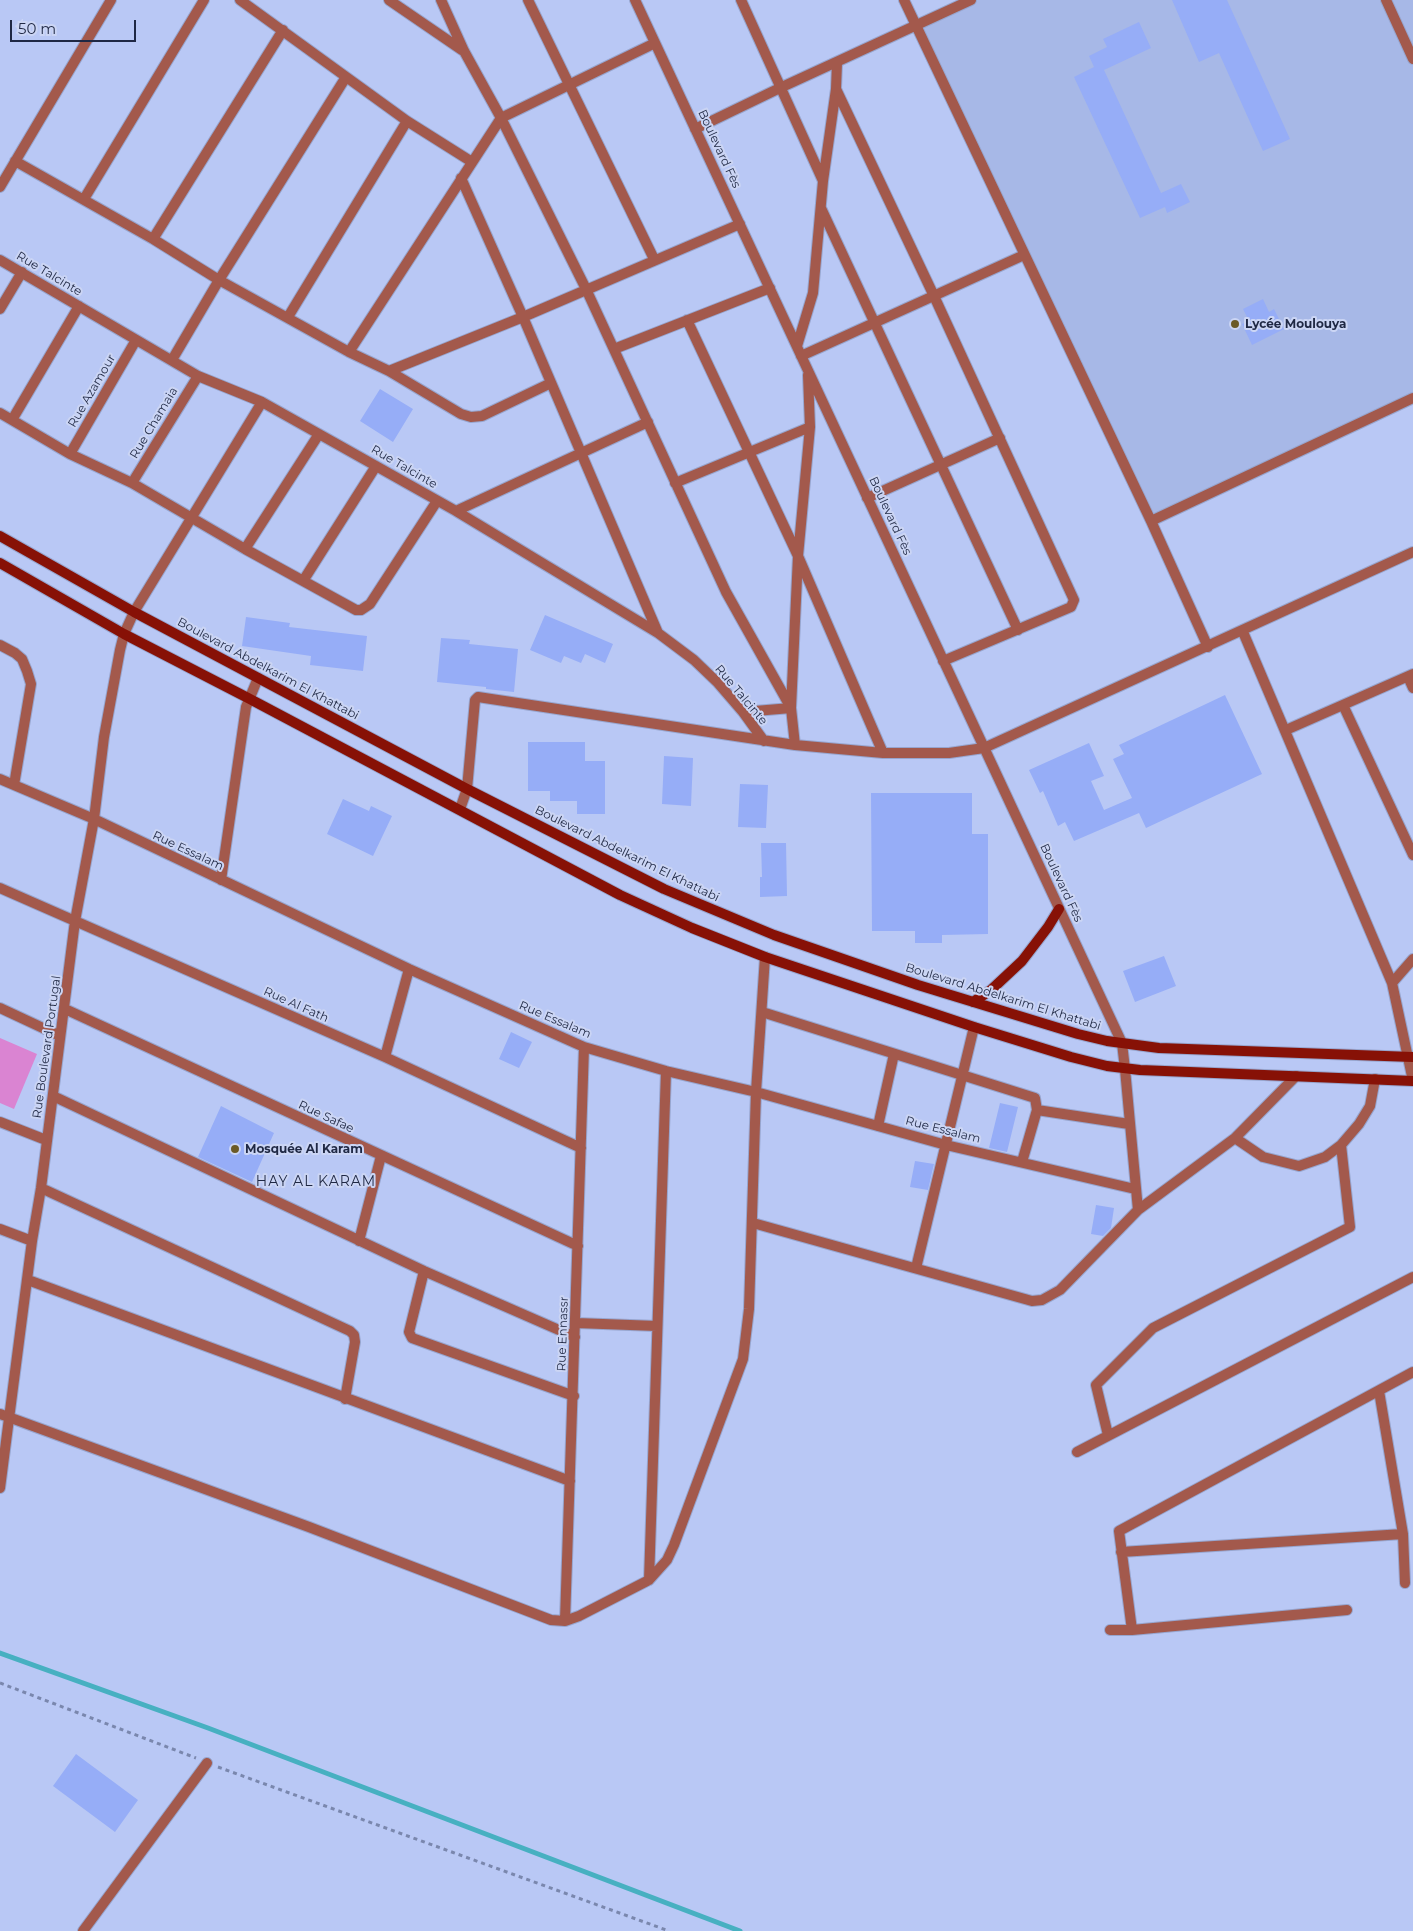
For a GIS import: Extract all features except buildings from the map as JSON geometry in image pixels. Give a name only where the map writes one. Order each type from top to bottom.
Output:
[{"type":"street","points":[[0,187],[112,0]]},
{"type":"street","points":[[84,199],[204,0]]},
{"type":"street","points":[[240,0],[407,121],[472,162]]},
{"type":"street","points":[[388,0],[464,51]]},
{"type":"street","points":[[440,0],[464,51],[501,118],[586,289],[726,592],[791,708]]},
{"type":"street","points":[[528,0],[654,259]]},
{"type":"street","name":"Boulevard Fès","points":[[635,0],[1122,1043],[1138,1210]]},
{"type":"street","points":[[742,0],[823,182]]},
{"type":"street","points":[[904,0],[1151,521],[1208,647]]},
{"type":"street","points":[[695,129],[971,0]]},
{"type":"street","points":[[1386,0],[1413,59]]},
{"type":"street","points":[[152,239],[282,30]]},
{"type":"street","points":[[349,352],[501,118],[655,43]]},
{"type":"street","points":[[799,351],[813,293],[823,182],[836,89],[837,63]]},
{"type":"street","points":[[172,360],[219,280],[346,77]]},
{"type":"street","points":[[836,89],[1074,600],[1071,607],[943,661]]},
{"type":"street","points":[[288,317],[407,121]]},
{"type":"street","points":[[15,161],[84,199],[219,280],[349,352],[388,370],[461,414],[471,417],[482,416],[551,383]]},
{"type":"street","points":[[461,178],[582,453],[658,633]]},
{"type":"street","points":[[821,208],[1018,630]]},
{"type":"street","points":[[388,370],[523,317],[654,259],[740,224]]},
{"type":"street","points":[[799,351],[875,322],[1024,254]]},
{"type":"street","name":"Rue Talcinte","points":[[0,260],[198,376],[262,402],[456,511],[658,633],[694,660],[718,683],[743,712],[764,741]]},
{"type":"street","points":[[0,309],[22,272]]},
{"type":"street","points":[[614,350],[770,288]]},
{"type":"street","points":[[12,420],[79,306]]},
{"type":"street","points":[[687,320],[798,556],[883,753]]},
{"type":"street","name":"Rue Azamour","points":[[70,454],[136,340]]},
{"type":"street","points":[[795,744],[791,708],[798,556],[810,427],[808,370]]},
{"type":"street","name":"Rue Chamaia","points":[[132,483],[198,376]]},
{"type":"street","points":[[1151,521],[1413,398]]},
{"type":"street","name":"Rue Boulevard Portugal","points":[[0,1488],[5,1416],[28,1280],[65,1009],[75,921],[94,819],[104,737],[124,634],[134,612],[262,402]]},
{"type":"street","points":[[0,413],[70,454],[132,483],[245,549],[356,610],[367,608],[437,501]]},
{"type":"street","points":[[456,511],[648,422]]},
{"type":"street","points":[[675,483],[810,427]]},
{"type":"street","points":[[245,549],[319,434]]},
{"type":"street","points":[[867,498],[1000,438]]},
{"type":"street","points":[[303,581],[376,466]]},
{"type":"street","name":"Boulevard Abdelkarim El Khattabi","points":[[0,536],[134,612],[467,789],[628,872],[700,905],[774,935],[973,1002],[1078,1034],[1122,1043],[1159,1048],[1411,1057]]},
{"type":"street","points":[[460,809],[467,789],[474,700],[478,697],[764,741],[883,753],[949,753],[984,748],[1242,632],[1413,552]]},
{"type":"street","points":[[0,563],[124,634],[629,899],[692,928],[765,957],[974,1027],[1089,1062],[1125,1069],[1413,1081],[1411,1057],[1392,983],[1286,730],[1242,632]]},
{"type":"street","points":[[0,645],[22,659],[31,684],[14,785]]},
{"type":"street","points":[[1286,730],[1410,676],[1413,688]]},
{"type":"street","points":[[221,880],[244,716],[248,698],[258,678]]},
{"type":"street","points":[[1343,705],[1413,854]]},
{"type":"street","points":[[743,712],[791,708]]},
{"type":"street","name":"Rue Essalam","points":[[0,779],[94,819],[409,970],[584,1047],[666,1071],[756,1092],[946,1145],[1135,1189]]},
{"type":"street","name":"Rue Al Fath","points":[[0,888],[385,1057],[581,1148]]},
{"type":"street","points":[[973,1002],[991,990],[1022,961],[1044,933],[1059,909]]},
{"type":"street","points":[[5,1416],[309,1527],[551,1620],[565,1621],[579,1616],[649,1580],[667,1560],[674,1545],[743,1360],[749,1309],[756,1092],[765,957]]},
{"type":"street","points":[[1392,983],[1413,959]]},
{"type":"street","points":[[385,1057],[409,970]]},
{"type":"street","points":[[0,1008],[60,1036]]},
{"type":"street","name":"Rue Safae","points":[[65,1009],[578,1246]]},
{"type":"street","points":[[762,1012],[1035,1098],[1038,1110],[1022,1162]]},
{"type":"street","points":[[916,1268],[974,1027]]},
{"type":"street","name":"Rue Ennassr","points":[[565,1621],[574,1396],[584,1047]]},
{"type":"street","points":[[878,1126],[894,1054]]},
{"type":"street","points":[[649,1580],[666,1071]]},
{"type":"street","points":[[753,1223],[1032,1301],[1042,1300],[1060,1290],[1138,1210],[1235,1138],[1296,1076]]},
{"type":"street","points":[[1235,1138],[1263,1157],[1299,1166],[1325,1157],[1341,1145],[1359,1124],[1370,1106],[1376,1079]]},
{"type":"street","points":[[53,1096],[359,1241],[575,1337]]},
{"type":"street","points":[[1038,1110],[1130,1124]]},
{"type":"street","points":[[0,1122],[46,1140]]},
{"type":"street","points":[[1108,1436],[1096,1385],[1153,1328],[1350,1227],[1341,1145]]},
{"type":"street","points":[[359,1241],[380,1156]]},
{"type":"street","points":[[41,1188],[350,1331],[354,1335],[355,1342],[344,1399]]},
{"type":"street","points":[[0,1229],[32,1241]]},
{"type":"street","points":[[424,1271],[409,1332],[412,1338],[574,1396]]},
{"type":"street","points":[[1077,1452],[1413,1277]]},
{"type":"street","points":[[28,1280],[344,1399],[570,1481]]},
{"type":"street","points":[[576,1323],[656,1326]]},
{"type":"street","points":[[1132,1630],[1119,1531],[1413,1372]]},
{"type":"street","points":[[1379,1391],[1403,1534],[1405,1583]]},
{"type":"street","points":[[1122,1552],[1403,1534]]},
{"type":"street","points":[[1110,1630],[1132,1630],[1347,1610]]},
{"type":"street","points":[[83,1931],[207,1763]]},
{"type":"path","points":[[0,1683],[207,1763],[669,1931]]},
{"type":"shaded area","name":"Lycée Moulouya","points":[[968,0],[1413,0],[1413,393],[1147,519],[917,24]]},
{"type":"shaded area","points":[[0,1038],[37,1054],[14,1109],[0,1103]]},
{"type":"waterway","points":[[0,1653],[208,1728],[740,1931]]},
{"type":"place","name":"Lycée Moulouya","points":[[1235,324]]},
{"type":"place","name":"Mosquée Al Karam","points":[[235,1149]]},
{"type":"district","name":"HAY AL KARAM","points":[[316,1182]]}]
